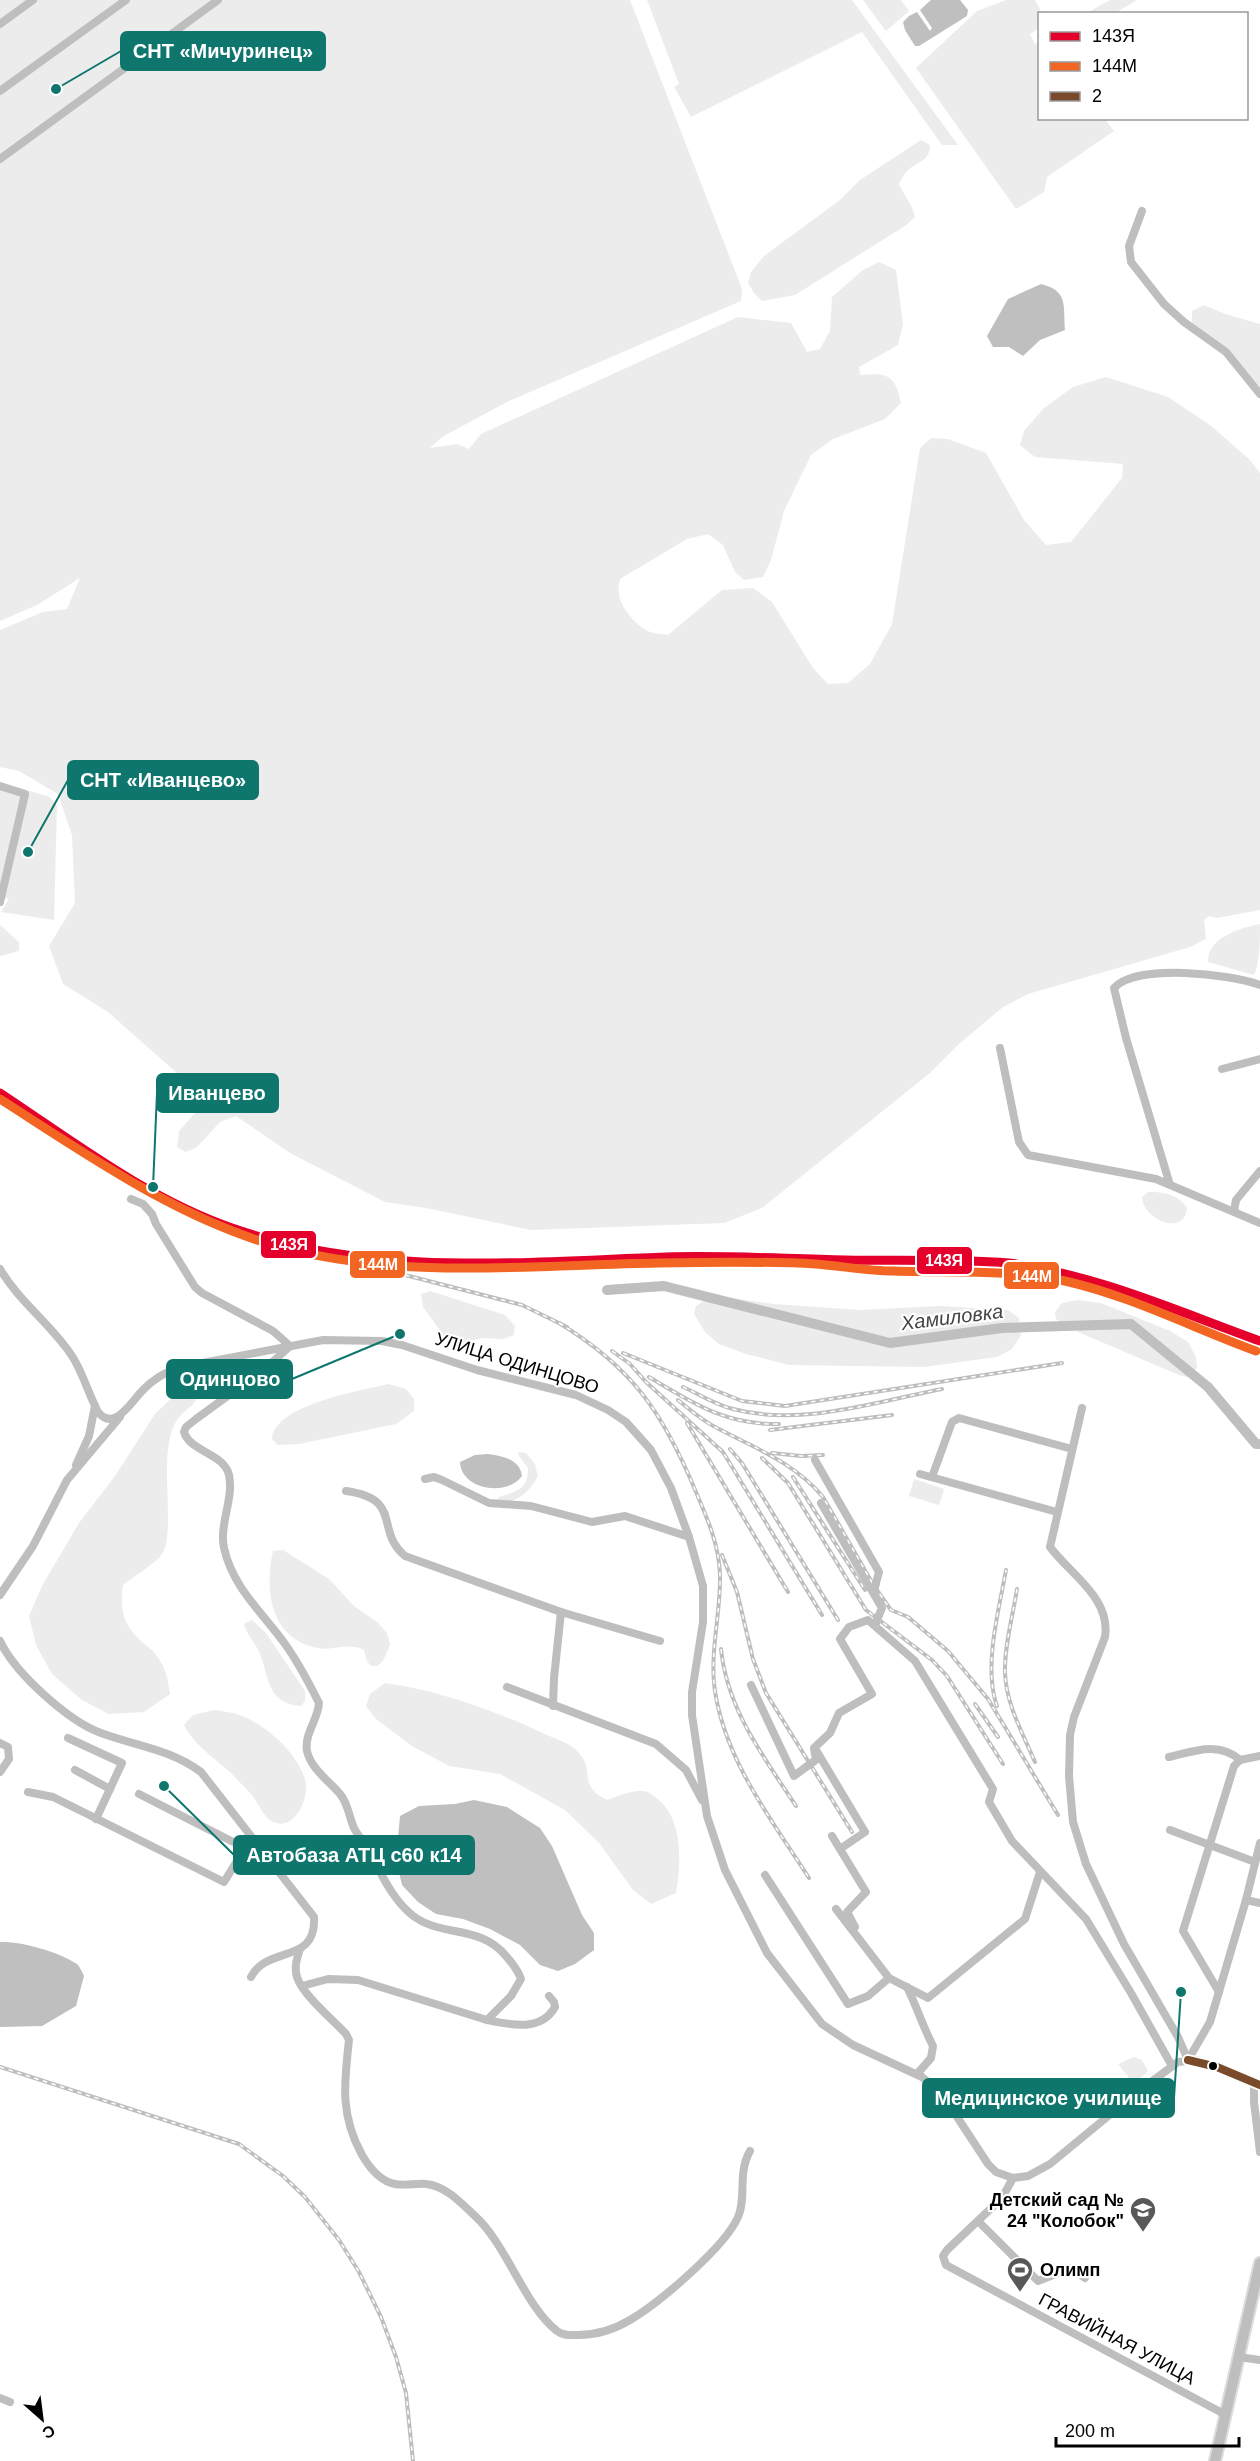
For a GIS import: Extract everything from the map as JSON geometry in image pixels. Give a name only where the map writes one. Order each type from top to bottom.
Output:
[{"type":"main road","points":[[1215,2461],[1260,2263]]},
{"type":"street","points":[[0,24],[33,0]]},
{"type":"street","points":[[0,91],[126,0]]},
{"type":"street","points":[[0,159],[218,0]]},
{"type":"street","points":[[1142,211],[1129,246],[1131,262],[1164,304],[1184,322],[1226,352],[1260,394]]},
{"type":"street","points":[[0,786],[26,794],[0,902]]},
{"type":"street","points":[[1170,1185],[1126,1038],[1114,988],[1118,983],[1135,978],[1189,972],[1231,976],[1260,985]]},
{"type":"street","points":[[1000,1048],[1019,1142],[1028,1155],[1131,1173],[1170,1185],[1260,1223]]},
{"type":"street","points":[[1222,1069],[1260,1059]]},
{"type":"street","points":[[1234,1211],[1236,1200],[1260,1172]]},
{"type":"street","points":[[131,1199],[143,1204],[152,1214],[164,1238],[195,1287],[273,1331],[290,1346],[266,1368],[186,1427],[185,1437],[217,1459],[229,1475],[229,1494],[223,1530],[224,1548],[231,1570],[242,1591],[285,1644],[319,1703],[318,1715],[307,1742],[308,1755],[317,1770],[344,1801],[353,1825],[391,1891],[413,1916],[439,1928],[481,1936],[500,1949],[518,1971],[519,1986],[487,2020]]},
{"type":"street","points":[[0,1269],[21,1299],[65,1346],[80,1367],[95,1406],[103,1418],[110,1419],[120,1416]]},
{"type":"street","name":"УЛИЦА ОДИНЦОВО","points":[[0,1595],[33,1546],[67,1480],[144,1388],[159,1376],[176,1368],[290,1346],[341,1339],[402,1345],[477,1370],[590,1400],[626,1422],[651,1450],[671,1488],[690,1538],[698,1564],[704,1601],[692,1692],[692,1715],[705,1805],[711,1835],[730,1881],[766,1953],[822,2024],[837,2036],[917,2074],[942,2094],[988,2164],[996,2172],[1013,2178]]},
{"type":"street","points":[[67,1480],[89,1436],[95,1406]]},
{"type":"street","points":[[1082,1408],[1050,1547],[1094,1596],[1107,1626],[1105,1637],[1074,1717],[1069,1776],[1073,1822],[1086,1864],[1124,1944],[1178,2037],[1188,2060]]},
{"type":"street","points":[[932,1477],[952,1422],[959,1418],[1072,1449]]},
{"type":"street","points":[[815,1460],[879,1572],[875,1589]]},
{"type":"street","points":[[920,1474],[1057,1512]]},
{"type":"street","points":[[425,1479],[434,1477],[480,1500],[498,1505],[531,1506],[592,1522],[625,1515],[690,1538]]},
{"type":"street","points":[[346,1491],[362,1493],[380,1504],[388,1519],[391,1539],[405,1556],[561,1612],[660,1641]]},
{"type":"street","points":[[821,1503],[875,1589],[882,1608],[876,1621]]},
{"type":"street","points":[[553,1706],[561,1612]]},
{"type":"street","points":[[814,1748],[830,1733],[839,1713],[872,1694],[840,1640],[849,1627],[868,1620],[876,1621],[915,1661],[993,1789],[989,1802],[1012,1841],[1086,1919],[1172,2066]]},
{"type":"street","points":[[0,1641],[5,1651],[44,1695],[62,1711],[86,1727],[170,1753],[187,1761],[201,1772],[314,1917],[315,1931],[309,1942],[300,1949],[263,1962],[255,1968],[251,1977]]},
{"type":"street","points":[[751,1685],[794,1776],[816,1760],[814,1748]]},
{"type":"street","points":[[507,1687],[656,1744],[686,1770],[705,1805]]},
{"type":"street","points":[[68,1738],[122,1763],[96,1819]]},
{"type":"street","points":[[0,1743],[8,1747],[9,1759],[0,1772]]},
{"type":"street","points":[[814,1748],[865,1832],[840,1849]]},
{"type":"street","points":[[1169,1757],[1205,1748],[1221,1748],[1240,1760]]},
{"type":"street","points":[[1219,1992],[1183,1931],[1234,1766],[1240,1760],[1260,1756]]},
{"type":"street","points":[[75,1770],[110,1788]]},
{"type":"street","points":[[28,1792],[53,1797],[224,1882],[245,1848],[256,1841]]},
{"type":"street","points":[[139,1794],[245,1848]]},
{"type":"street","points":[[1170,1830],[1255,1862]]},
{"type":"street","points":[[832,1836],[866,1892],[847,1912],[863,1943]]},
{"type":"street","points":[[1188,2060],[1210,2022],[1246,1900],[1260,1843]]},
{"type":"street","points":[[836,1909],[889,1978],[928,1998],[1025,1919],[1040,1872]]},
{"type":"street","points":[[765,1875],[848,2004],[868,1996],[889,1978]]},
{"type":"street","points":[[1246,1900],[1260,1903]]},
{"type":"street","points":[[300,1949],[296,1964],[297,1978],[349,2040],[344,2088],[347,2121],[353,2139],[368,2165],[382,2179],[393,2184],[428,2184],[442,2188],[458,2200],[481,2221],[542,2314],[557,2332],[567,2336],[590,2335],[631,2320],[702,2262],[720,2244],[739,2214],[744,2162],[750,2151]]},
{"type":"street","points":[[303,1986],[328,1979],[358,1980],[487,2020],[511,2025],[537,2023],[546,2019],[555,2007],[555,2002],[549,1996]]},
{"type":"street","points":[[907,1987],[933,2046],[930,2058],[917,2074]]},
{"type":"street","points":[[1085,2278],[1071,2268],[1038,2281],[978,2221],[1002,2198],[1013,2178],[1028,2176],[1050,2164],[1172,2066],[1188,2060],[1197,2060],[1257,2084],[1257,2146],[1260,2152]]},
{"type":"street","name":"ГРАВИЙНАЯ УЛИЦА","points":[[978,2221],[943,2256],[944,2262],[950,2269],[1226,2415]]},
{"type":"street","points":[[1239,2357],[1260,2360]]},
{"type":"street","points":[[0,2398],[10,2402]]},
{"type":"shaded area","points":[[0,0],[630,0],[742,289],[741,301],[507,402],[442,437],[430,448],[457,444],[469,449],[481,434],[738,317],[791,323],[807,352],[820,349],[830,331],[832,297],[863,270],[879,262],[896,270],[903,324],[898,345],[859,367],[860,375],[883,375],[893,381],[901,403],[885,419],[833,439],[811,455],[784,511],[771,560],[763,577],[744,580],[735,572],[723,545],[708,534],[687,539],[620,579],[619,586],[620,600],[632,619],[646,630],[668,635],[722,590],[753,588],[772,602],[813,668],[828,684],[848,683],[870,664],[892,624],[920,448],[931,438],[948,439],[986,453],[1024,520],[1046,545],[1071,542],[1122,478],[1123,464],[1035,457],[1020,445],[1024,431],[1044,408],[1073,387],[1106,377],[1168,397],[1210,425],[1250,460],[1260,473],[1260,910],[1217,918],[1209,916],[1204,920],[1206,939],[1190,947],[1028,994],[1003,1007],[959,1044],[930,1073],[762,1208],[724,1223],[531,1230],[426,1208],[385,1202],[290,1153],[236,1116],[220,1122],[196,1148],[185,1152],[177,1147],[179,1131],[195,1113],[204,1097],[108,1012],[63,984],[49,946],[75,903],[72,835],[58,794],[19,771],[0,767],[0,630],[43,612],[67,609],[80,578],[37,605],[0,621]]},
{"type":"shaded area","points":[[647,0],[852,0],[958,145],[942,145],[862,32],[691,117],[674,87],[679,84]]},
{"type":"shaded area","points":[[863,0],[901,0],[909,11],[886,31]]},
{"type":"shaded area","points":[[931,0],[960,0],[968,10],[967,16],[919,46],[915,46],[903,22],[917,12],[930,31],[932,28],[920,10]]},
{"type":"shaded area","points":[[1006,0],[1035,0],[1041,12],[1038,12],[1038,29],[1030,34],[1035,44],[1038,42],[1038,120],[1106,120],[1114,131],[1047,177],[1044,192],[1016,209],[916,68],[977,11]]},
{"type":"shaded area","points":[[1110,0],[1137,0],[1117,12],[1089,12]]},
{"type":"shaded area","points":[[921,140],[930,145],[928,155],[907,171],[899,184],[915,217],[905,226],[795,295],[762,301],[754,293],[748,283],[751,272],[764,256],[840,200],[860,180]]},
{"type":"shaded area","points":[[1041,284],[1050,287],[1060,295],[1064,307],[1065,330],[1040,340],[1023,356],[1009,347],[993,347],[987,336],[1008,299]]},
{"type":"shaded area","points":[[1204,305],[1260,324],[1260,387],[1229,355],[1192,327],[1192,311]]},
{"type":"shaded area","points":[[0,782],[50,797],[57,806],[54,920],[1,912],[9,899],[0,897]]},
{"type":"shaded area","points":[[1260,924],[1259,958],[1254,975],[1208,962],[1209,953],[1219,940],[1235,931]]},
{"type":"shaded area","points":[[0,925],[19,942],[19,951],[0,956]]},
{"type":"shaded area","points":[[1148,1192],[1165,1193],[1175,1197],[1187,1208],[1185,1217],[1179,1222],[1172,1223],[1156,1218],[1144,1205],[1142,1197]]},
{"type":"shaded area","points":[[430,1291],[505,1315],[515,1326],[514,1335],[503,1339],[483,1338],[467,1342],[447,1340],[423,1307],[421,1294]]},
{"type":"shaded area","points":[[713,1295],[773,1304],[860,1310],[939,1306],[1008,1310],[1019,1318],[1021,1335],[1012,1349],[997,1357],[924,1367],[789,1365],[746,1354],[719,1344],[705,1332],[694,1314],[696,1306]]},
{"type":"shaded area","points":[[1077,1300],[1101,1303],[1170,1331],[1188,1342],[1196,1357],[1197,1368],[1187,1377],[1179,1375],[1078,1332],[1056,1319],[1055,1312],[1062,1303]]},
{"type":"shaded area","points":[[388,1384],[406,1389],[414,1399],[414,1411],[396,1424],[299,1444],[278,1445],[272,1439],[276,1427],[287,1417],[302,1409],[320,1401]]},
{"type":"shaded area","points":[[179,1391],[191,1392],[196,1400],[179,1417],[171,1434],[167,1472],[168,1531],[165,1546],[156,1561],[123,1585],[122,1601],[126,1622],[163,1666],[170,1694],[144,1712],[109,1714],[82,1700],[52,1674],[36,1645],[29,1616],[42,1586],[79,1523],[115,1476],[155,1414]]},
{"type":"shaded area","points":[[518,1452],[526,1453],[535,1464],[538,1476],[522,1496],[511,1501],[497,1501],[499,1497],[520,1488],[526,1481],[528,1468]]},
{"type":"shaded area","points":[[488,1454],[504,1457],[514,1462],[521,1470],[522,1476],[515,1483],[496,1488],[476,1484],[468,1479],[462,1472],[460,1462],[475,1455]]},
{"type":"shaded area","points":[[914,1479],[944,1489],[939,1505],[909,1496]]},
{"type":"shaded area","points":[[283,1550],[329,1579],[354,1606],[377,1622],[387,1633],[390,1645],[383,1661],[377,1666],[371,1666],[364,1650],[353,1647],[318,1648],[302,1643],[290,1635],[274,1612],[271,1597],[270,1567],[273,1551]]},
{"type":"shaded area","points":[[252,1620],[266,1633],[305,1691],[305,1701],[301,1706],[282,1700],[271,1689],[260,1654],[244,1624]]},
{"type":"shaded area","points":[[385,1683],[427,1691],[468,1703],[566,1743],[582,1757],[592,1788],[607,1800],[634,1791],[645,1791],[651,1794],[664,1806],[676,1828],[679,1868],[676,1893],[651,1904],[633,1890],[600,1844],[565,1810],[500,1774],[449,1766],[412,1746],[376,1719],[366,1706],[370,1694]]},
{"type":"shaded area","points":[[214,1710],[237,1714],[258,1724],[278,1739],[294,1758],[301,1769],[306,1787],[303,1804],[293,1819],[278,1824],[270,1820],[247,1790],[188,1733],[184,1725],[193,1715]]},
{"type":"shaded area","points":[[474,1800],[507,1807],[540,1828],[552,1846],[582,1915],[594,1933],[594,1950],[575,1964],[558,1971],[540,1965],[520,1945],[490,1929],[463,1919],[436,1914],[418,1902],[402,1885],[396,1860],[400,1816],[419,1806],[455,1804]]},
{"type":"shaded area","points":[[0,1942],[40,1948],[77,1964],[84,1976],[76,2006],[42,2026],[0,2027]]},
{"type":"shaded area","points":[[1134,2057],[1142,2060],[1148,2071],[1134,2084],[1118,2064]]},
{"type":"waterway","name":"Хамиловка","points":[[607,1290],[664,1286],[890,1343],[1002,1328],[1131,1324],[1208,1387],[1256,1444],[1260,1444]]},
{"type":"railway","points":[[405,1275],[522,1305],[567,1327]]},
{"type":"railway","points":[[559,1323],[607,1357],[626,1375],[658,1416],[684,1464],[709,1523],[719,1564],[720,1590],[713,1667],[716,1697],[722,1722],[741,1769],[809,1878]]},
{"type":"railway","points":[[612,1351],[630,1364],[646,1382],[723,1452],[822,1615]]},
{"type":"railway","points":[[623,1353],[742,1401],[785,1406],[1062,1363]]},
{"type":"railway","points":[[649,1377],[710,1411],[742,1421],[779,1424]]},
{"type":"railway","points":[[683,1387],[733,1409],[759,1414],[785,1415],[838,1411],[942,1389]]},
{"type":"railway","points":[[678,1400],[712,1425],[787,1466],[812,1485],[823,1497],[874,1586],[891,1610],[908,1617],[948,1651],[988,1699],[1058,1815]]},
{"type":"railway","points":[[770,1430],[892,1415]]},
{"type":"railway","points":[[687,1423],[788,1592]]},
{"type":"railway","points":[[730,1449],[742,1463],[838,1620]]},
{"type":"railway","points":[[772,1453],[801,1456],[823,1455]]},
{"type":"railway","points":[[762,1458],[788,1483],[866,1610],[932,1660],[947,1676],[1003,1764]]},
{"type":"railway","points":[[793,1477],[865,1590]]},
{"type":"railway","points":[[722,1555],[737,1592],[753,1659],[766,1693],[852,1832]]},
{"type":"railway","points":[[997,1706],[993,1691],[992,1656],[996,1620],[1006,1570]]},
{"type":"railway","points":[[1017,1589],[1006,1653],[1006,1685],[1016,1719],[1035,1762]]},
{"type":"railway","points":[[721,1649],[731,1692],[748,1731],[796,1806]]},
{"type":"railway","points":[[975,1704],[998,1737]]},
{"type":"railway","points":[[0,2067],[239,2144],[283,2176],[305,2197],[339,2240],[359,2272],[381,2317],[406,2393],[413,2461]]},
{"type":"transit line","name":"143Я","points":[[0,1093],[112,1168],[171,1202],[232,1228],[285,1244],[339,1254],[447,1263],[711,1256],[1009,1263],[1074,1276],[1105,1285],[1260,1341]]},
{"type":"transit line","name":"144М","points":[[0,1099],[102,1164],[172,1204],[246,1236],[284,1248],[330,1258],[377,1264],[470,1268],[756,1262],[816,1264],[884,1271],[980,1272],[1044,1277],[1114,1295],[1256,1351]]},
{"type":"transit line","name":"2","points":[[1188,2060],[1217,2067],[1260,2085]]},
{"type":"place","name":"СНТ «Мичуринец»","points":[[56,89]]},
{"type":"place","name":"СНТ «Иванцево»","points":[[28,852]]},
{"type":"place","name":"Иванцево","points":[[153,1187]]},
{"type":"place","name":"Одинцово","points":[[400,1334]]},
{"type":"place","name":"Автобаза АТЦ с60 к14","points":[[164,1786]]},
{"type":"place","name":"Медицинское училище","points":[[1181,1992]]},
{"type":"place","name":"Детский сад № 24 \"Колобок\"","points":[[1143,2233]]},
{"type":"place","name":"Олимп","points":[[1020,2293]]}]
